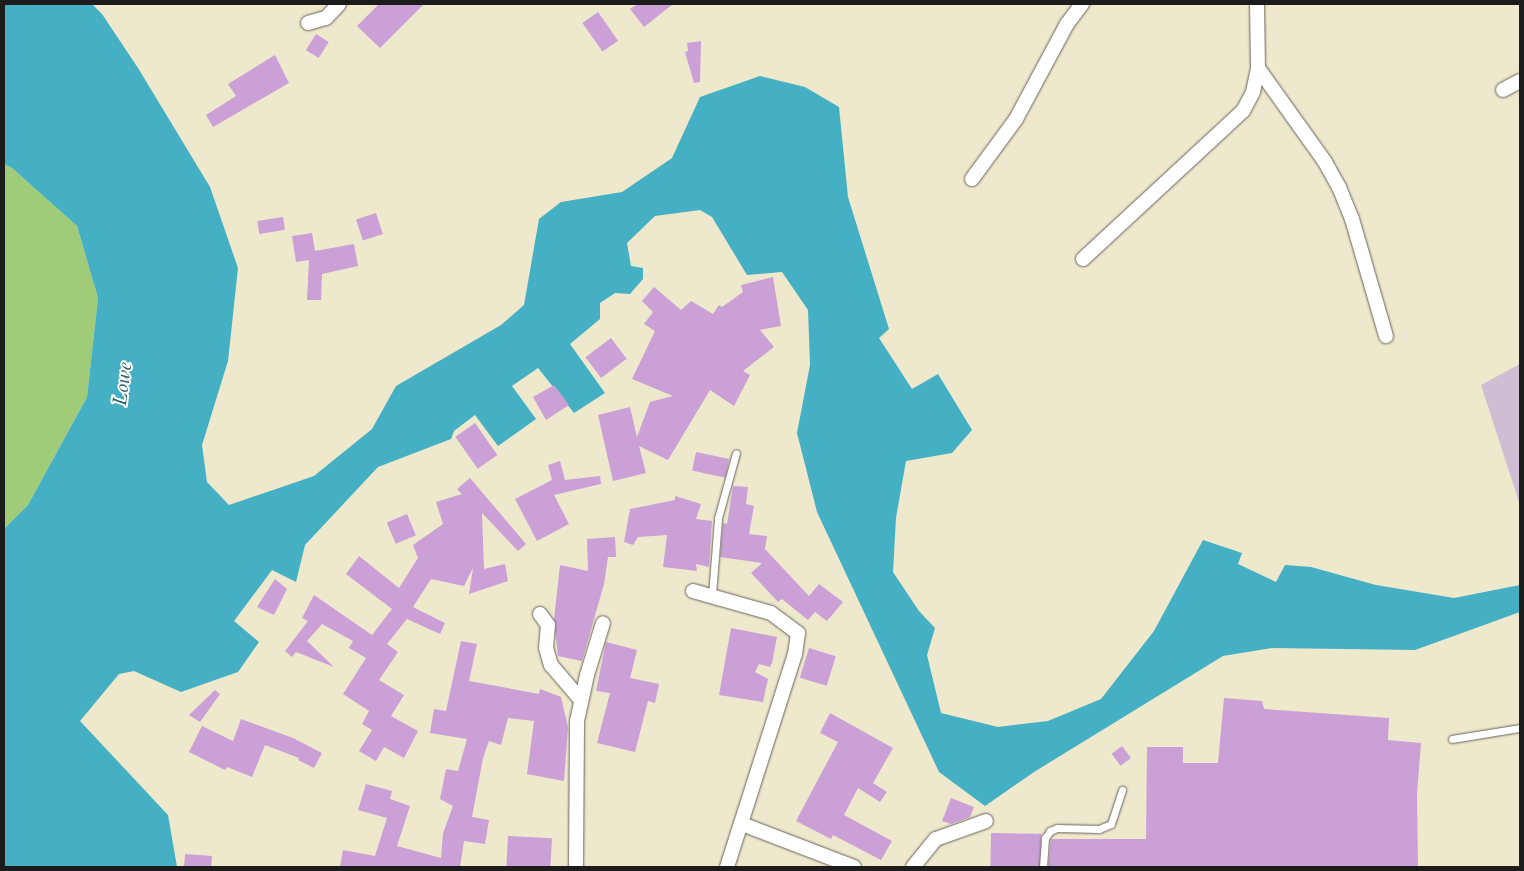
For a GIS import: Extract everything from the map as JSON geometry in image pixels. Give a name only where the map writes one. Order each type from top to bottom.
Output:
[{"type":"street","points":[[308,23],[326,18],[339,4]]},
{"type":"street","points":[[972,179],[1016,119],[1067,24],[1082,4]]},
{"type":"street","points":[[1083,259],[1229,127],[1253,92],[1258,68],[1257,4]]},
{"type":"street","points":[[1258,68],[1325,162],[1339,188],[1352,219],[1386,336]]},
{"type":"street","points":[[1503,90],[1520,81]]},
{"type":"street","points":[[693,591],[771,613],[798,633],[795,654],[742,824],[726,867]]},
{"type":"street","points":[[540,614],[548,625],[546,648],[551,665],[581,700]]},
{"type":"street","points":[[576,867],[577,721],[581,700],[604,623]]},
{"type":"street","points":[[914,867],[936,839],[986,821]]},
{"type":"street","points":[[742,824],[854,867]]},
{"type":"lane","points":[[712,595],[718,518],[736,452]]},
{"type":"lane","points":[[1452,739],[1520,728]]},
{"type":"lane","points":[[1044,867],[1045,838],[1050,832],[1057,828],[1099,829],[1111,824],[1122,790]]},
{"type":"shaded area","points":[[1520,364],[1520,505],[1481,385]]},
{"type":"green space","points":[[4,164],[12,168],[77,226],[98,298],[87,397],[28,505],[4,529]]},
{"type":"water","name":"Lowe","points":[[4,4],[92,4],[102,14],[138,68],[210,187],[238,268],[228,361],[202,445],[207,482],[229,505],[314,476],[372,429],[396,386],[501,325],[524,305],[539,219],[561,202],[622,192],[672,158],[700,97],[760,76],[805,87],[839,107],[848,197],[889,329],[879,338],[912,389],[938,374],[972,430],[952,453],[906,461],[896,518],[893,572],[919,611],[935,628],[927,655],[941,713],[998,727],[1048,721],[1101,699],[1154,631],[1203,540],[1242,553],[1238,564],[1276,582],[1285,565],[1311,567],[1376,585],[1454,598],[1520,585],[1520,612],[1415,650],[1272,648],[1223,656],[1034,772],[985,806],[939,772],[817,512],[797,433],[810,365],[808,310],[782,272],[747,275],[712,217],[700,210],[655,216],[627,243],[631,266],[643,268],[643,279],[630,294],[615,293],[600,303],[600,319],[570,344],[605,393],[574,413],[538,368],[512,386],[536,419],[498,446],[475,415],[454,431],[451,439],[378,467],[305,545],[296,582],[272,570],[234,621],[259,642],[238,672],[181,692],[134,671],[119,674],[80,721],[168,815],[177,867],[4,867],[4,529],[28,505],[87,397],[98,298],[77,226],[12,168],[4,164]]},
{"type":"building","points":[[379,4],[424,4],[380,48],[357,26]]},
{"type":"building","points":[[638,4],[673,4],[644,27],[630,9]]},
{"type":"building","points":[[598,12],[618,41],[603,52],[582,23]]},
{"type":"building","points":[[316,34],[329,42],[319,58],[306,50]]},
{"type":"building","points":[[701,41],[700,82],[694,83],[685,52],[688,51],[687,43]]},
{"type":"building","points":[[275,55],[289,83],[213,127],[206,115],[236,96],[228,84]]},
{"type":"building","points":[[376,213],[383,234],[363,240],[356,219]]},
{"type":"building","points":[[283,217],[285,230],[259,234],[257,221]]},
{"type":"building","points":[[312,233],[315,251],[354,244],[358,266],[322,274],[321,300],[307,300],[309,260],[296,262],[292,236]]},
{"type":"building","points":[[773,277],[781,326],[760,330],[774,347],[743,371],[750,375],[734,406],[710,390],[668,460],[639,446],[646,473],[613,481],[598,415],[630,407],[637,437],[650,402],[673,396],[632,379],[655,331],[644,324],[653,312],[642,301],[654,287],[681,310],[691,301],[713,314],[719,305],[722,307],[743,292],[741,285]]},
{"type":"building","points":[[611,338],[627,359],[601,378],[585,357]]},
{"type":"building","points":[[554,385],[569,405],[546,420],[533,397]]},
{"type":"building","points":[[475,423],[497,455],[478,469],[455,437]]},
{"type":"building","points":[[696,452],[729,459],[725,478],[692,471]]},
{"type":"building","points":[[560,461],[565,480],[600,476],[601,484],[554,495],[569,524],[537,541],[515,499],[552,480],[548,465]]},
{"type":"building","points":[[470,478],[526,544],[518,551],[482,513],[484,569],[505,564],[508,581],[469,594],[473,568],[464,586],[431,579],[413,607],[445,623],[440,634],[407,619],[387,644],[398,652],[379,680],[404,695],[391,716],[418,731],[404,758],[384,747],[376,761],[359,751],[372,730],[362,724],[369,711],[343,694],[366,658],[349,648],[353,641],[322,624],[307,641],[334,667],[296,652],[292,657],[285,651],[308,621],[302,618],[314,595],[372,635],[392,609],[346,574],[359,556],[399,588],[418,558],[413,545],[443,524],[436,502],[462,494],[457,489]]},
{"type":"building","points":[[733,486],[748,487],[746,504],[754,506],[749,534],[767,536],[765,549],[809,596],[819,584],[843,602],[827,621],[815,612],[808,620],[782,599],[778,602],[751,573],[762,563],[720,557],[723,523],[727,524]]},
{"type":"building","points":[[675,496],[701,504],[696,519],[712,521],[709,567],[696,564],[697,571],[663,567],[667,535],[638,537],[633,545],[624,542],[630,509],[675,500]]},
{"type":"building","points":[[407,514],[416,535],[396,544],[387,523]]},
{"type":"building","points":[[615,537],[616,557],[608,557],[604,584],[582,661],[558,656],[554,619],[560,565],[588,571],[587,539]]},
{"type":"building","points":[[275,579],[287,589],[274,615],[257,607]]},
{"type":"building","points":[[731,628],[777,637],[770,667],[759,664],[755,672],[768,679],[763,702],[719,695]]},
{"type":"building","points":[[461,641],[477,644],[469,681],[539,694],[540,689],[561,697],[568,727],[564,781],[527,774],[534,721],[508,718],[501,745],[489,741],[483,758],[472,817],[489,820],[485,844],[464,841],[460,867],[340,867],[343,850],[375,856],[387,818],[358,810],[366,784],[392,791],[390,799],[410,806],[397,846],[441,858],[443,833],[453,806],[440,799],[446,769],[458,771],[467,739],[430,733],[434,709],[446,711]]},
{"type":"building","points":[[606,642],[637,650],[630,678],[659,684],[655,703],[648,701],[635,752],[597,743],[610,693],[596,691]]},
{"type":"building","points":[[809,648],[836,656],[827,686],[800,678]]},
{"type":"building","points":[[215,690],[220,694],[200,722],[189,715]]},
{"type":"building","points":[[1224,698],[1262,701],[1264,709],[1389,718],[1388,740],[1421,743],[1417,794],[1418,867],[1048,867],[1051,839],[1146,839],[1147,747],[1183,747],[1183,763],[1218,763]]},
{"type":"building","points":[[830,713],[893,748],[873,783],[887,792],[880,802],[858,788],[844,815],[892,841],[881,860],[833,835],[831,839],[796,821],[838,742],[820,733]]},
{"type":"building","points":[[241,719],[293,738],[322,753],[314,768],[298,760],[299,758],[265,745],[252,777],[227,767],[225,770],[189,752],[202,726],[233,741]]},
{"type":"building","points":[[1122,746],[1131,758],[1121,766],[1112,754]]},
{"type":"building","points":[[951,798],[974,807],[970,817],[951,824],[942,821]]},
{"type":"building","points":[[991,833],[1041,834],[1040,867],[990,867]]},
{"type":"building","points":[[508,836],[552,838],[550,867],[506,867]]},
{"type":"building","points":[[185,854],[212,856],[211,867],[184,867]]}]
